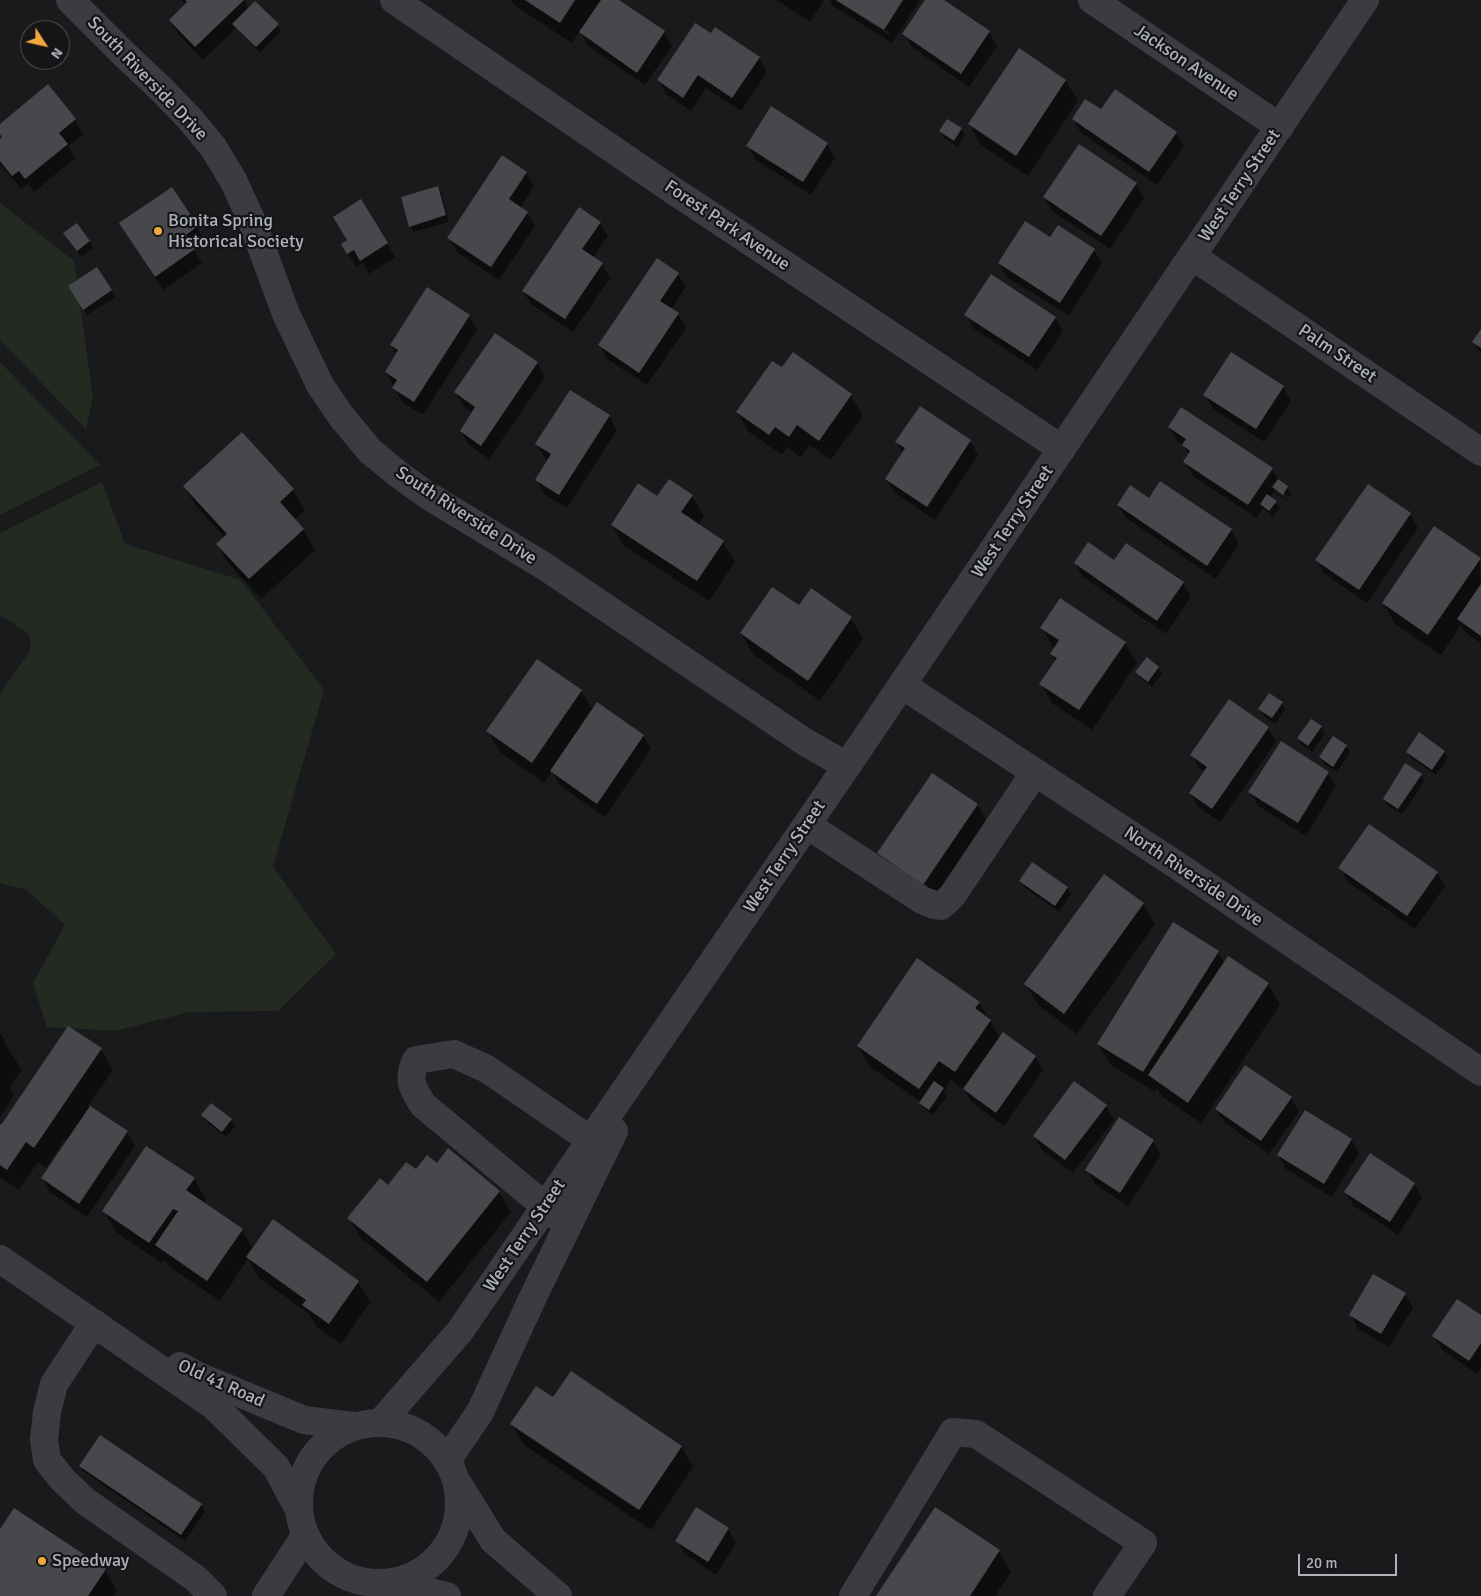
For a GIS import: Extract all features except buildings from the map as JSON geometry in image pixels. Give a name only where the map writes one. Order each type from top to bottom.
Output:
[{"type":"street","name":"South Riverside Drive","points":[[70,0],[168,96],[213,147],[233,180],[251,219],[286,314],[320,385],[340,416],[370,451],[427,495],[544,566],[805,742],[847,766]]},
{"type":"street","name":"Forest Park Avenue","points":[[394,0],[676,193],[1062,449]]},
{"type":"street","name":"Jackson Avenue","points":[[1092,0],[1280,127]]},
{"type":"street","name":"West Terry Street","points":[[453,1472],[568,1225],[598,1145],[658,1042],[1366,0]]},
{"type":"street","name":"Palm Street","points":[[1192,256],[1481,452]]},
{"type":"street","name":"North Riverside Drive","points":[[902,685],[1178,866],[1481,1072]]},
{"type":"street","points":[[806,825],[922,900],[941,906],[952,896],[1035,772]]},
{"type":"street","points":[[568,1225],[423,1105],[414,1090],[410,1073],[416,1060],[454,1054],[487,1069],[598,1145]]},
{"type":"street","name":"West Terry Street","points":[[381,1422],[460,1331],[545,1207],[598,1145]]},
{"type":"street","name":"Old 41 Road","points":[[0,1259],[214,1406],[276,1467],[298,1510]]},
{"type":"street","points":[[94,1323],[54,1384],[47,1412],[44,1440],[47,1460],[62,1479],[85,1501],[195,1578],[213,1596]]},
{"type":"street","name":"Old 41 Road","points":[[94,1323],[198,1376],[304,1420],[354,1426]]},
{"type":"street","points":[[453,1472],[460,1510],[454,1536],[439,1558],[418,1574],[393,1583],[360,1590],[320,1558],[305,1536],[298,1510],[301,1482],[312,1458],[331,1438],[354,1426],[381,1422],[407,1427],[431,1440],[453,1472],[493,1540],[558,1596]]},
{"type":"street","points":[[853,1596],[954,1432],[976,1434],[1143,1543],[1107,1596]]},
{"type":"street","points":[[266,1596],[305,1536]]},
{"type":"street","points":[[393,1583],[447,1596]]},
{"type":"shaded area","points":[[0,203],[74,261],[93,398],[86,429],[0,340]]},
{"type":"shaded area","points":[[0,362],[100,465],[0,515]]},
{"type":"shaded area","points":[[102,482],[125,544],[241,580],[324,690],[273,867],[336,954],[278,1011],[190,1012],[115,1031],[47,1027],[33,983],[65,925],[27,890],[0,883],[0,694],[29,652],[31,643],[28,633],[0,615],[0,533]]},
{"type":"place","name":"Bonita Spring Historical Society","points":[[158,231]]},
{"type":"place","name":"Speedway","points":[[42,1561]]}]
